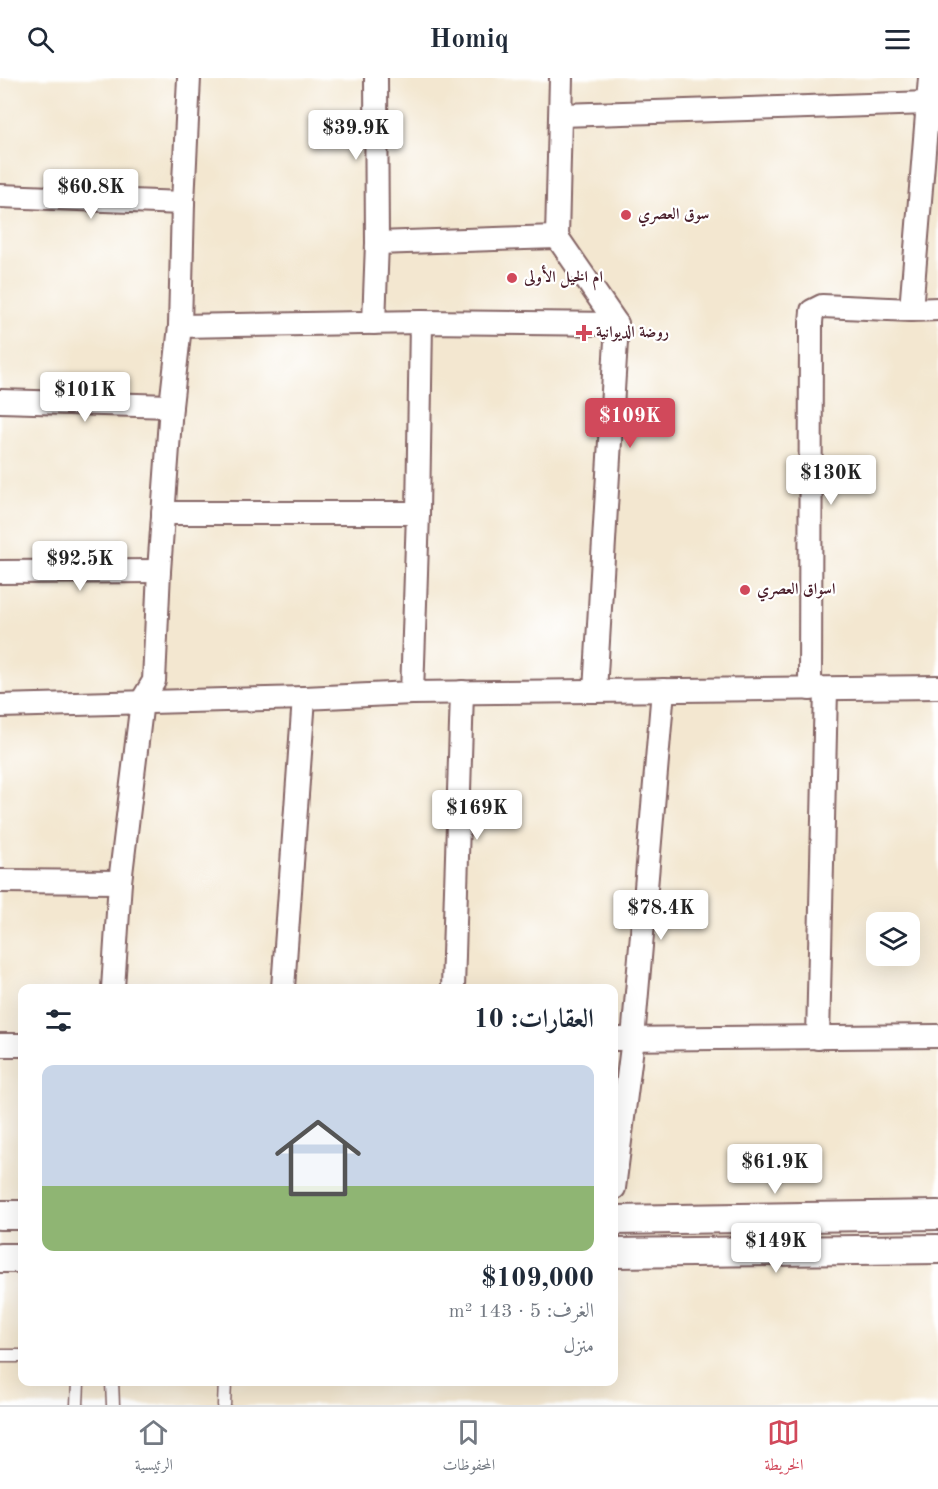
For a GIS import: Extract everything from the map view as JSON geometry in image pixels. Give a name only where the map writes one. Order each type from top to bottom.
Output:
[{"type":"street","points":[[113,984],[120,882],[142,701],[154,681],[163,513],[180,326],[189,78]]},
{"type":"street","points":[[374,323],[377,243],[376,78]]},
{"type":"street","points":[[561,78],[557,237],[617,324],[595,691]]},
{"type":"street","points":[[911,310],[930,78]]},
{"type":"street","points":[[561,115],[928,103]]},
{"type":"street","points":[[0,196],[183,203]]},
{"type":"street","points":[[377,243],[557,237]]},
{"type":"street","points":[[818,1038],[818,689],[812,310],[822,306],[938,309]]},
{"type":"street","points":[[180,326],[421,322],[617,324]]},
{"type":"street","points":[[412,693],[421,322]]},
{"type":"street","points":[[0,401],[171,406]]},
{"type":"street","points":[[163,513],[418,513]]},
{"type":"street","points":[[0,572],[159,571]]},
{"type":"street","points":[[0,706],[412,693],[938,687]]},
{"type":"street","points":[[618,1122],[623,1039],[663,690]]},
{"type":"street","points":[[453,984],[462,692]]},
{"type":"street","points":[[283,984],[304,698]]},
{"type":"street","points":[[0,882],[120,882]]},
{"type":"street","points":[[623,1039],[938,1036]]},
{"type":"street","points":[[0,1045],[18,1045]]},
{"type":"street","points":[[0,1215],[18,1215]]},
{"type":"street","points":[[618,1220],[938,1215]]},
{"type":"street","points":[[618,1253],[938,1249]]},
{"type":"street","points":[[0,1258],[18,1258]]},
{"type":"lane","points":[[0,1356],[18,1356]]},
{"type":"lane","points":[[77,1405],[78,1386]]},
{"type":"lane","points":[[112,1386],[113,1405]]},
{"type":"lane","points":[[224,1405],[225,1386]]},
{"type":"place","name":"سوق العصري","points":[[626,215]]},
{"type":"place","name":"ام الخيل الأولى","points":[[512,278]]},
{"type":"place","name":"روضة الديوانية","points":[[584,333]]},
{"type":"place","name":"اسواق العصري","points":[[745,590]]}]
